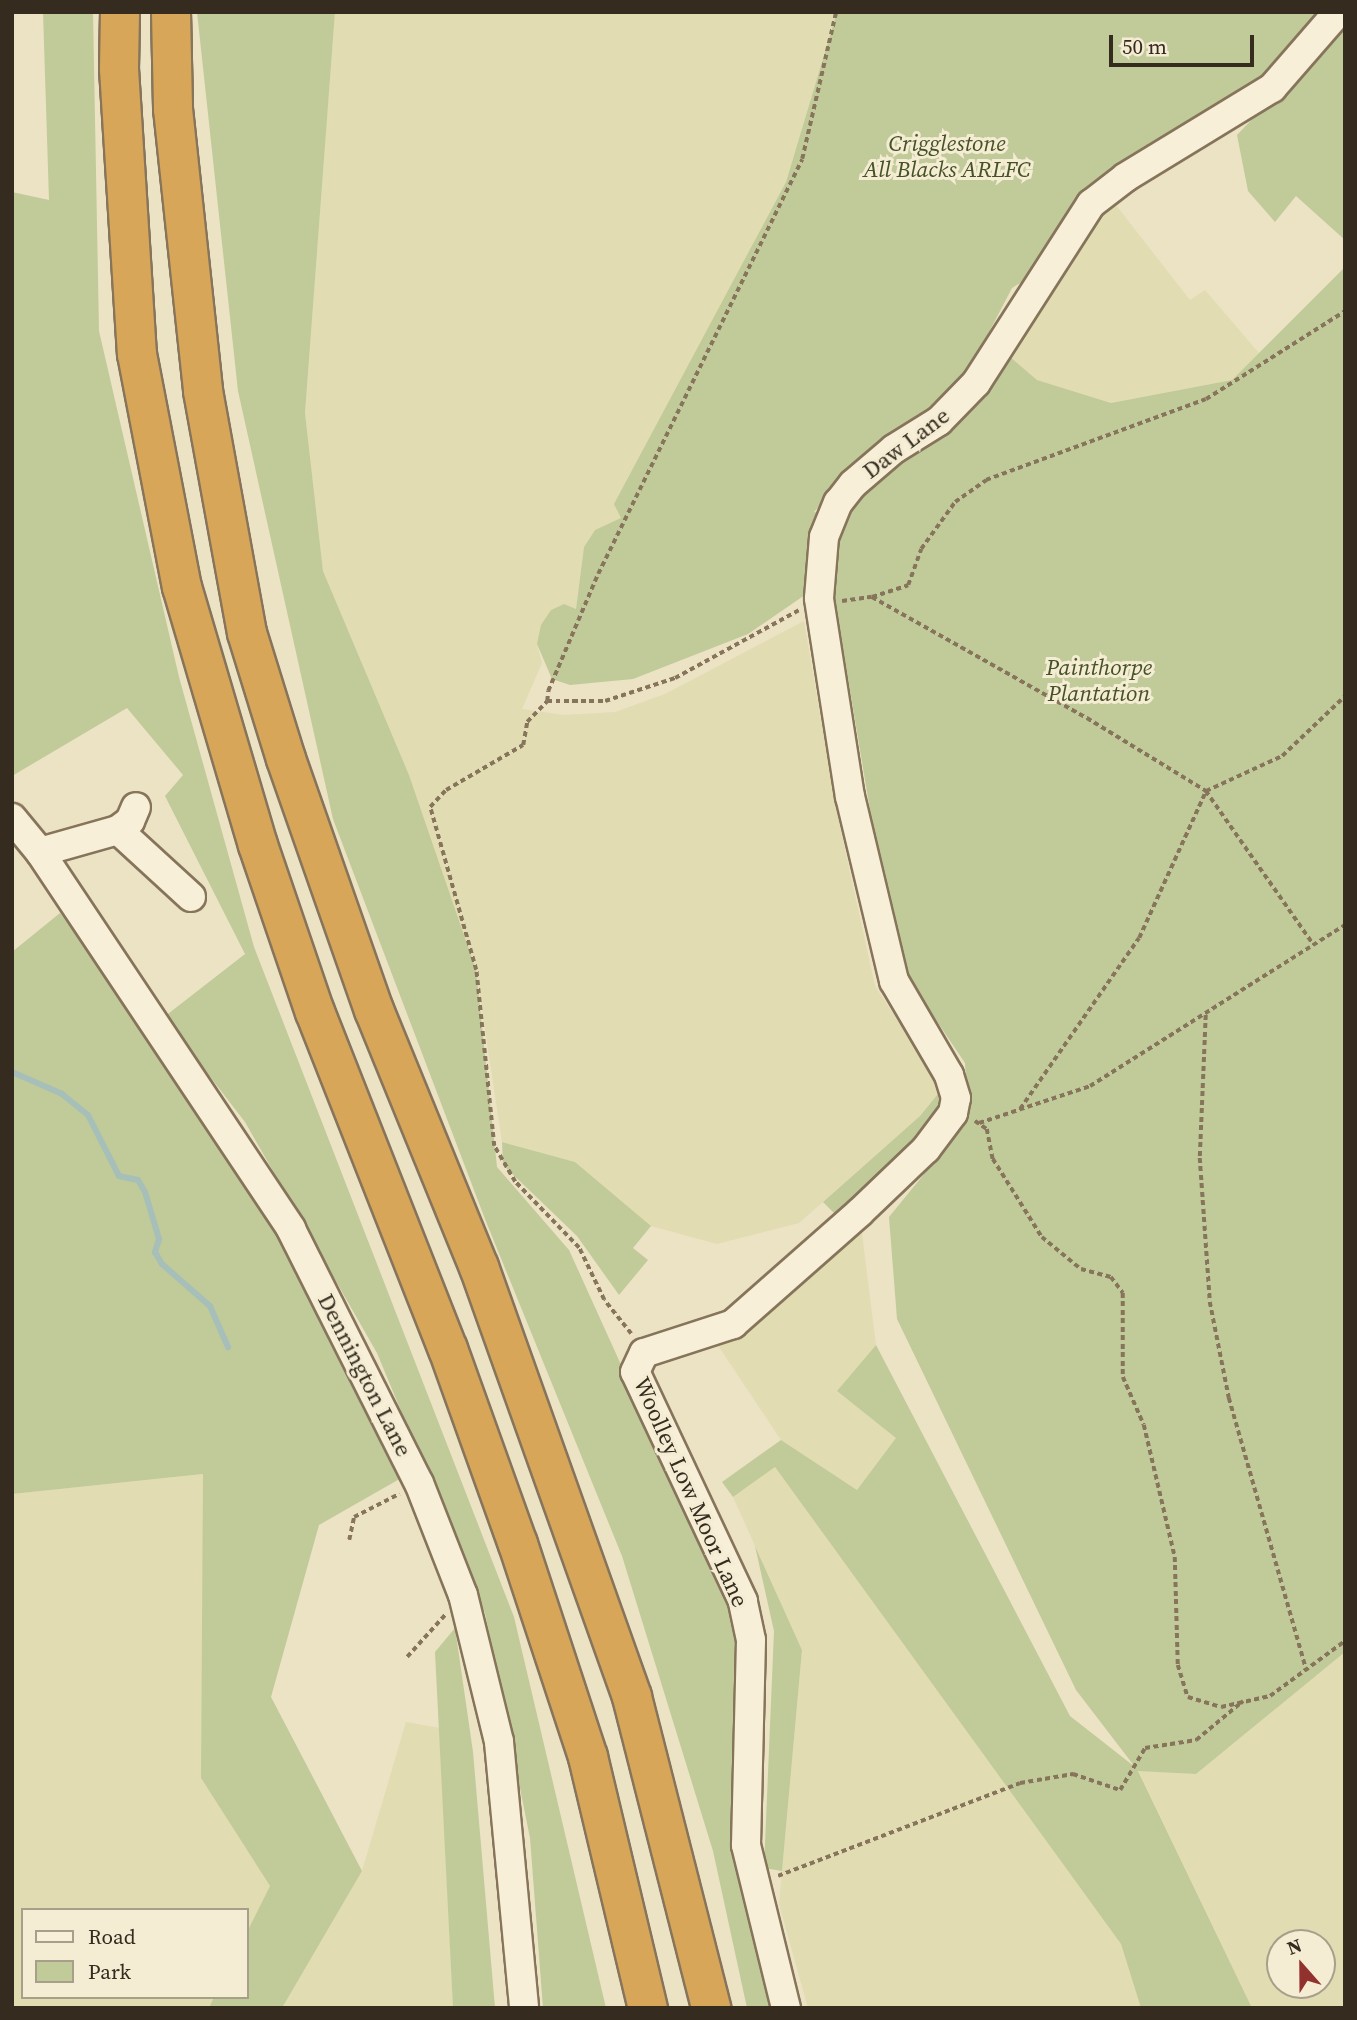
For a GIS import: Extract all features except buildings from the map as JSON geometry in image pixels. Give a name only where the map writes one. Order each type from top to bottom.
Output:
[{"type":"highway","points":[[120,12],[119,69],[137,354],[182,587],[258,845],[315,1012],[447,1349],[518,1545],[588,1757],[648,2008]]},
{"type":"highway","points":[[170,12],[173,109],[203,391],[247,633],[286,759],[374,1010],[479,1267],[632,1697],[710,2008]]},
{"type":"highway","points":[[625,1903],[637,2008]]},
{"type":"street","name":"Daw Lane","points":[[966,1118],[949,1075],[894,981],[850,797],[819,597],[821,550],[838,503],[870,468],[960,403],[992,363],[1069,232],[1091,204],[1126,177],[1272,88],[1338,12]]},
{"type":"street","points":[[40,852],[118,830],[130,821],[136,807]]},
{"type":"street","name":"Dennington Lane","points":[[12,818],[40,852],[291,1229],[419,1483],[463,1595],[499,1742],[524,2008]]},
{"type":"street","points":[[118,830],[191,897]]},
{"type":"street","name":"Woolley Low Moor Lane","points":[[786,2008],[746,1845],[751,1640],[743,1601],[635,1372],[644,1353],[733,1324],[859,1213],[926,1149],[966,1118]]},
{"type":"path","points":[[644,1353],[604,1300],[579,1248],[515,1182],[499,1159],[491,1130],[476,970],[431,819],[430,807],[446,790],[523,746],[527,722],[548,701],[548,691],[604,562],[802,159],[836,12]]},
{"type":"path","points":[[548,701],[605,701],[675,678],[819,597],[843,601],[872,597],[908,585],[921,549],[955,502],[986,480],[1196,404],[1235,384],[1345,311]]},
{"type":"path","points":[[872,597],[1206,791],[1313,944]]},
{"type":"path","points":[[1020,1109],[1139,938],[1206,791],[1282,756],[1345,696]]},
{"type":"path","points":[[966,1118],[1020,1109],[1090,1086],[1345,925]]},
{"type":"path","points":[[1206,1015],[1200,1158],[1210,1301],[1229,1398],[1307,1671]]},
{"type":"path","points":[[966,1118],[987,1129],[993,1158],[1042,1237],[1081,1269],[1111,1277],[1123,1293],[1123,1377],[1147,1435],[1149,1459],[1175,1557],[1181,1684],[1188,1697],[1222,1707],[1270,1696],[1345,1641]]},
{"type":"path","points":[[349,1541],[354,1517],[419,1483]]},
{"type":"path","points":[[407,1657],[463,1595]]},
{"type":"path","points":[[756,1883],[1020,1783],[1073,1774],[1120,1790],[1145,1748],[1196,1740],[1245,1700]]},
{"type":"shaded area","points":[[335,12],[837,12],[786,182],[706,333],[622,518],[595,530],[584,547],[576,609],[564,604],[551,610],[537,644],[542,663],[522,709],[564,715],[615,712],[665,694],[804,621],[837,813],[875,986],[942,1089],[920,1116],[799,1223],[717,1244],[651,1226],[575,1162],[502,1142],[476,970],[409,775],[323,571],[305,413]]},
{"type":"shaded area","points":[[1112,200],[1190,300],[1205,290],[1259,353],[1232,380],[1111,403],[1037,380],[1009,356],[1074,237]]},
{"type":"shaded area","points":[[861,1226],[876,1345],[837,1391],[897,1438],[857,1490],[781,1440],[717,1344]]},
{"type":"shaded area","points":[[775,1467],[1121,1944],[1141,2008],[808,2008],[779,1904],[802,1650],[733,1497]]},
{"type":"shaded area","points":[[204,1474],[201,1778],[270,1886],[248,1930],[248,1908],[21,1908],[21,1999],[213,1999],[209,2008],[12,2008],[12,1494]]},
{"type":"shaded area","points":[[1345,1652],[1345,2008],[1252,2008],[1138,1770],[1196,1774]]},
{"type":"shaded area","points":[[406,1722],[440,1728],[453,2008],[282,2008],[362,1871]]},
{"type":"green space","points":[[43,12],[93,12],[99,331],[179,677],[254,947],[514,1617],[606,2008],[543,2008],[530,1838],[485,1613],[377,1353],[245,1122],[164,1017],[245,954],[165,796],[183,775],[127,708],[12,776],[12,192],[49,200]]},
{"type":"green space","points":[[197,12],[335,12],[305,413],[323,571],[409,775],[476,970],[497,1167],[569,1250],[739,1625],[738,1847],[778,2008],[747,2008],[713,1851],[622,1556],[485,1219],[333,819],[238,391]]},
{"type":"green space","name":"Painthorpe Plantation","points":[[837,12],[1338,12],[1293,66],[1126,177],[1051,264],[1012,288],[975,359],[949,394],[856,464],[814,512],[847,518],[866,486],[979,401],[1009,356],[1037,380],[1111,403],[1232,380],[1345,267],[1345,1652],[1196,1774],[1138,1771],[1252,2008],[1141,2008],[1121,1944],[775,1467],[733,1497],[722,1482],[781,1440],[857,1490],[896,1438],[837,1391],[876,1345],[1070,1716],[1135,1767],[1076,1690],[897,1319],[889,1217],[969,1119],[965,1063],[895,959],[831,577],[748,634],[633,679],[570,685],[552,679],[537,644],[541,625],[551,610],[564,604],[576,609],[584,547],[595,530],[621,518],[614,504],[786,182]]},
{"type":"green space","points":[[1345,22],[1345,240],[1296,196],[1275,222],[1248,191],[1237,135]]},
{"type":"green space","points":[[60,913],[130,1006],[283,1234],[403,1477],[319,1525],[271,1697],[362,1871],[282,2008],[209,2008],[213,1999],[248,1999],[248,1930],[270,1886],[201,1778],[203,1474],[12,1494],[12,952]]},
{"type":"green space","points":[[942,1089],[946,1108],[839,1218],[823,1202],[920,1116]]},
{"type":"green space","points":[[502,1142],[575,1162],[651,1226],[633,1248],[648,1260],[619,1295],[577,1236],[503,1165]]},
{"type":"green space","points":[[755,1546],[802,1650],[782,1871],[764,1868],[774,1631]]},
{"type":"green space","points":[[455,1628],[473,1752],[495,2008],[453,2008],[435,1652]]},
{"type":"waterway","points":[[12,1072],[62,1094],[88,1115],[119,1176],[138,1180],[145,1192],[159,1239],[155,1252],[162,1264],[210,1306],[228,1347]]},
{"type":"park label","name":"Crigglestone All Blacks ARLFC","points":[[947,156]]}]
